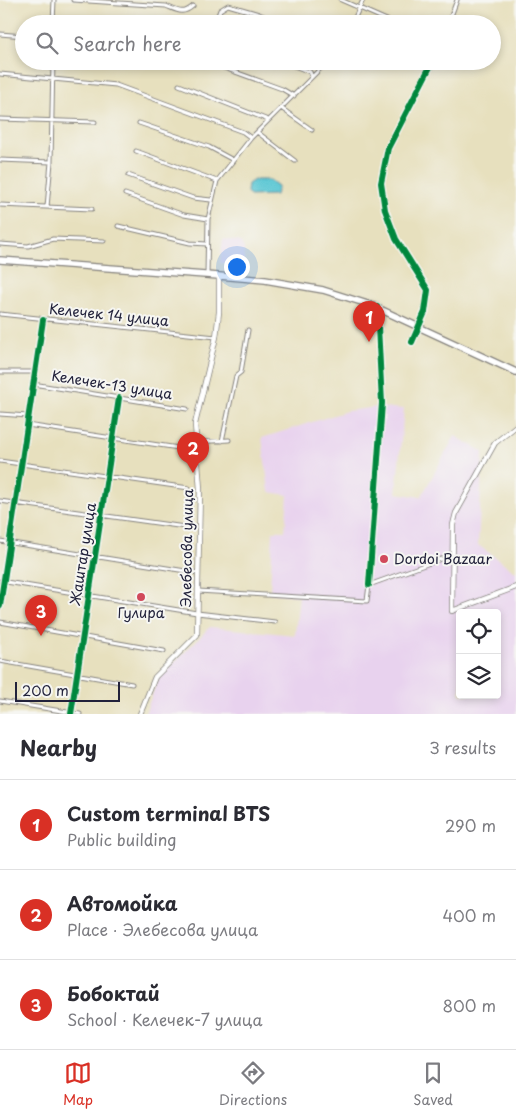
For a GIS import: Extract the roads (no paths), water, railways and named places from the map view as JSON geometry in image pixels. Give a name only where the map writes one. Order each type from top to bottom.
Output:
[{"type":"highway","points":[[0,260],[265,280],[323,290],[377,307],[516,372]]},
{"type":"main road","name":"Элебесова улица","points":[[140,714],[156,677],[197,635],[200,489],[196,442],[197,410],[216,337],[219,312],[219,276]]},
{"type":"main road","points":[[516,426],[495,443],[456,513],[453,525],[452,611],[516,587]]},
{"type":"street","points":[[53,15],[54,0]]},
{"type":"street","points":[[73,0],[143,2],[166,6],[180,12],[186,12],[193,6]]},
{"type":"street","points":[[341,0],[376,15]]},
{"type":"street","points":[[356,15],[363,0]]},
{"type":"street","points":[[451,15],[457,0]]},
{"type":"street","points":[[218,15],[220,10],[228,5],[261,15]]},
{"type":"street","points":[[0,34],[15,35]]},
{"type":"street","points":[[47,208],[51,162],[53,70]]},
{"type":"street","points":[[230,70],[282,89],[294,96]]},
{"type":"street","points":[[305,70],[310,72],[312,77]]},
{"type":"street","points":[[207,275],[208,219],[211,200],[217,182],[256,132],[319,70]]},
{"type":"street","points":[[412,342],[425,312],[428,290],[396,240],[385,210],[381,183],[388,148],[428,70]]},
{"type":"street","points":[[0,74],[116,85],[243,132],[251,138]]},
{"type":"street","points":[[179,85],[268,120]]},
{"type":"street","points":[[281,108],[312,130]]},
{"type":"street","points":[[0,119],[95,122]]},
{"type":"street","points":[[139,123],[209,147],[233,160]]},
{"type":"street","points":[[256,132],[295,161]]},
{"type":"street","points":[[136,151],[217,182]]},
{"type":"street","points":[[0,160],[51,162]]},
{"type":"street","points":[[128,176],[193,198],[211,200]]},
{"type":"street","points":[[125,194],[184,215],[208,219]]},
{"type":"street","points":[[0,205],[92,209]]},
{"type":"street","points":[[118,226],[207,244]]},
{"type":"street","points":[[0,244],[28,246],[53,240],[104,241]]},
{"type":"street","points":[[198,591],[368,601],[382,403],[377,307]]},
{"type":"street","name":"Келечек 14 улица","points":[[0,314],[42,320],[216,337]]},
{"type":"street","points":[[0,606],[2,581],[16,503],[42,320]]},
{"type":"street","points":[[222,441],[236,376],[241,372],[248,330]]},
{"type":"street","name":"Келечек-13 улица","points":[[0,372],[34,372]]},
{"type":"street","name":"Келечек-13 улица","points":[[33,384],[187,408]]},
{"type":"street","name":"Жаштар улица","points":[[71,713],[119,398]]},
{"type":"street","points":[[0,414],[28,416]]},
{"type":"street","points":[[27,425],[113,440],[185,449]]},
{"type":"street","points":[[196,442],[229,440]]},
{"type":"street","points":[[0,461],[189,488]]},
{"type":"street","points":[[0,501],[102,517],[186,527]]},
{"type":"street","points":[[0,542],[198,573]]},
{"type":"street","points":[[369,585],[441,559],[452,558]]},
{"type":"street","points":[[2,581],[197,614],[275,622]]},
{"type":"street","points":[[0,622],[83,635],[164,651]]},
{"type":"street","points":[[0,661],[78,673],[132,684]]},
{"type":"street","points":[[0,701],[80,714]]},
{"type":"water","points":[[254,180],[270,180],[278,186],[276,195],[250,196],[247,192],[248,184]]},
{"type":"place","name":"Custom terminal BTS","points":[[369,342]]},
{"type":"place","name":"Автомойка","points":[[193,473]]},
{"type":"place","name":"Dordoi Bazaar","points":[[384,559]]},
{"type":"place","name":"Гулира","points":[[141,597]]},
{"type":"place","name":"Бобоктай","points":[[41,636]]}]
